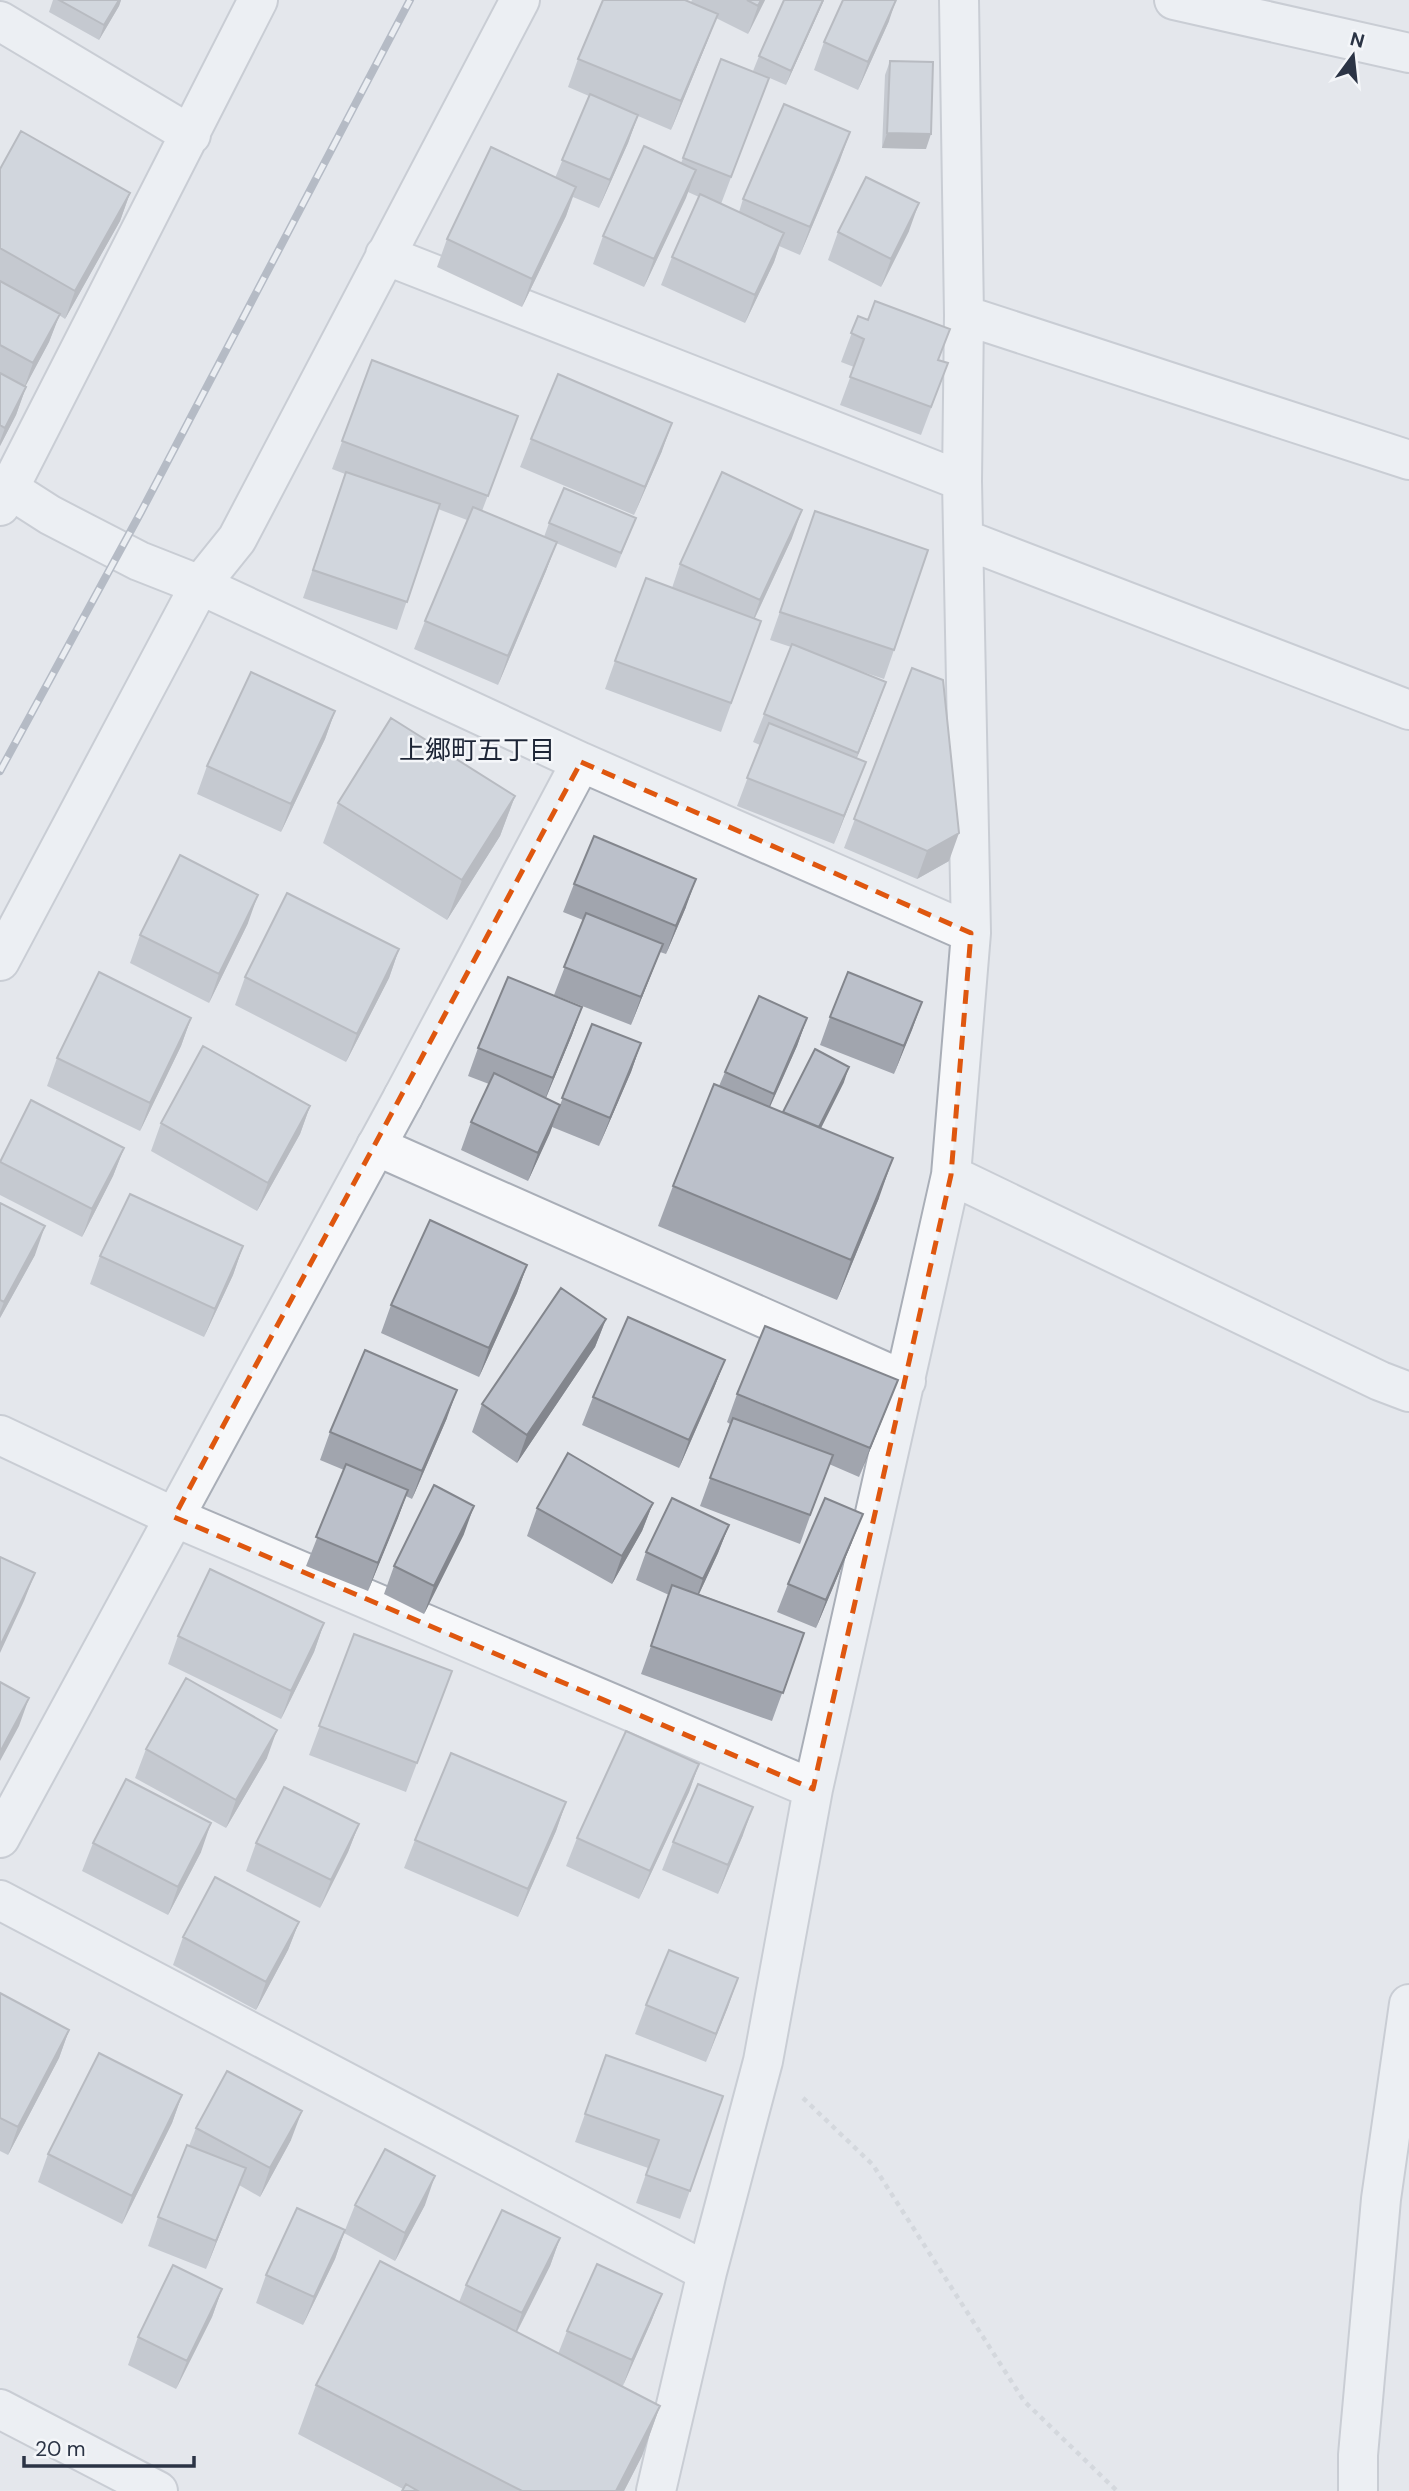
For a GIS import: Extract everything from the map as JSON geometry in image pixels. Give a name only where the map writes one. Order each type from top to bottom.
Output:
[{"type":"street","points":[[258,0],[191,135],[3,492],[139,561],[200,585],[581,762],[971,933]]},
{"type":"street","points":[[0,961],[200,585],[237,539],[520,0]]},
{"type":"street","points":[[656,2491],[707,2272],[763,2061],[813,1789],[951,1175],[971,933],[962,481],[964,316],[959,0]]},
{"type":"street","points":[[1174,0],[1409,53]]},
{"type":"street","points":[[0,21],[191,135]]},
{"type":"street","points":[[385,255],[962,481]]},
{"type":"street","points":[[964,316],[1409,460]]},
{"type":"street","points":[[964,539],[1409,710]]},
{"type":"street","points":[[0,1838],[403,1097],[581,762]]},
{"type":"street","points":[[376,1146],[906,1381]]},
{"type":"street","points":[[951,1175],[1380,1381],[1409,1392]]},
{"type":"street","points":[[0,1435],[174,1517],[813,1789]]},
{"type":"street","points":[[0,1900],[707,2272]]},
{"type":"street","points":[[1358,2491],[1358,2455],[1381,2199],[1409,2004]]},
{"type":"street","points":[[0,2409],[137,2486]]},
{"type":"path","points":[[763,2061],[873,2165],[1024,2401],[1117,2491]]},
{"type":"highlighted area","points":[[581,762],[971,933],[951,1175],[813,1789],[174,1517]]},
{"type":"building","points":[[59,0],[119,0],[104,25]]},
{"type":"building","points":[[603,0],[685,0],[718,14],[681,101],[578,59]]},
{"type":"building","points":[[747,0],[761,0],[758,6]]},
{"type":"building","points":[[784,0],[823,0],[791,71],[759,56]]},
{"type":"building","points":[[843,0],[896,0],[868,62],[824,42]]},
{"type":"building","points":[[721,59],[769,78],[731,177],[683,158]]},
{"type":"building","points":[[890,61],[933,62],[931,134],[887,133]]},
{"type":"building","points":[[590,94],[638,115],[610,180],[562,160]]},
{"type":"building","points":[[784,104],[850,132],[810,227],[743,199]]},
{"type":"building","points":[[21,131],[130,193],[75,291],[0,248],[0,169]]},
{"type":"building","points":[[644,146],[696,170],[654,259],[603,236]]},
{"type":"building","points":[[491,147],[576,187],[532,279],[447,239]]},
{"type":"building","points":[[866,177],[919,203],[891,259],[838,232]]},
{"type":"building","points":[[700,194],[784,233],[755,295],[672,257]]},
{"type":"building","points":[[0,281],[60,314],[33,363],[0,345]]},
{"type":"building","points":[[875,301],[950,329],[938,360],[948,363],[931,407],[850,377],[864,339],[851,333],[858,316],[868,320]]},
{"type":"building","points":[[372,360],[518,416],[488,496],[342,441]]},
{"type":"building","points":[[0,373],[26,387],[5,428],[0,425]]},
{"type":"building","points":[[558,374],[672,423],[645,487],[531,439]]},
{"type":"building","points":[[346,472],[440,504],[407,602],[313,570]]},
{"type":"building","points":[[722,472],[802,510],[760,600],[680,564]]},
{"type":"building","points":[[564,488],[636,518],[621,553],[549,523]]},
{"type":"building","points":[[473,507],[557,542],[508,656],[425,621]]},
{"type":"building","points":[[815,511],[928,550],[894,650],[780,612]]},
{"type":"building","points":[[646,578],[761,621],[731,703],[615,661]]},
{"type":"building","points":[[792,644],[886,682],[858,753],[764,714]]},
{"type":"building","points":[[912,668],[943,680],[959,833],[927,851],[854,819]]},
{"type":"building","points":[[251,672],[335,711],[291,804],[207,766]]},
{"type":"building","points":[[391,718],[515,796],[462,880],[338,803]]},
{"type":"building","points":[[769,723],[866,762],[844,816],[747,778]]},
{"type":"building","points":[[594,836],[696,879],[676,926],[574,884]]},
{"type":"building","points":[[180,855],[258,895],[219,974],[140,935]]},
{"type":"building","points":[[287,893],[399,949],[357,1034],[245,977]]},
{"type":"building","points":[[586,913],[663,944],[641,997],[564,967]]},
{"type":"building","points":[[99,972],[191,1018],[150,1103],[57,1058]]},
{"type":"building","points":[[848,972],[922,1002],[904,1046],[830,1017]]},
{"type":"building","points":[[508,977],[582,1007],[553,1078],[478,1048]]},
{"type":"building","points":[[759,996],[807,1018],[774,1094],[725,1072]]},
{"type":"building","points":[[592,1024],[641,1043],[610,1118],[562,1098]]},
{"type":"building","points":[[203,1046],[310,1106],[268,1183],[161,1123]]},
{"type":"building","points":[[815,1049],[849,1067],[819,1127],[783,1112]]},
{"type":"building","points":[[494,1073],[560,1105],[538,1153],[471,1122]]},
{"type":"building","points":[[714,1084],[893,1158],[851,1260],[673,1186]]},
{"type":"building","points":[[31,1100],[124,1148],[92,1209],[0,1162]]},
{"type":"building","points":[[130,1194],[243,1246],[215,1309],[100,1256]]},
{"type":"building","points":[[0,1203],[45,1226],[4,1302],[0,1300]]},
{"type":"building","points":[[430,1220],[527,1265],[489,1348],[391,1305]]},
{"type":"building","points":[[561,1288],[606,1319],[527,1435],[482,1404]]},
{"type":"building","points":[[628,1317],[725,1360],[689,1440],[593,1397]]},
{"type":"building","points":[[765,1326],[898,1380],[870,1448],[737,1394]]},
{"type":"building","points":[[365,1350],[457,1390],[422,1471],[330,1432]]},
{"type":"building","points":[[733,1418],[833,1455],[810,1515],[710,1478]]},
{"type":"building","points":[[568,1453],[653,1503],[622,1556],[537,1508]]},
{"type":"building","points":[[346,1464],[408,1490],[378,1563],[316,1537]]},
{"type":"building","points":[[434,1485],[474,1506],[434,1586],[394,1566]]},
{"type":"building","points":[[672,1498],[729,1525],[703,1579],[646,1552]]},
{"type":"building","points":[[825,1498],[863,1514],[826,1600],[788,1584]]},
{"type":"building","points":[[0,1557],[35,1573],[0,1646]]},
{"type":"building","points":[[210,1569],[324,1623],[291,1691],[178,1636]]},
{"type":"building","points":[[672,1585],[804,1633],[783,1693],[651,1646]]},
{"type":"building","points":[[354,1634],[452,1671],[417,1763],[319,1726]]},
{"type":"building","points":[[186,1678],[277,1730],[236,1800],[146,1749]]},
{"type":"building","points":[[0,1682],[29,1698],[0,1752]]},
{"type":"building","points":[[626,1731],[699,1764],[650,1871],[577,1838]]},
{"type":"building","points":[[451,1753],[566,1802],[528,1889],[415,1840]]},
{"type":"building","points":[[126,1779],[211,1823],[178,1887],[93,1843]]},
{"type":"building","points":[[698,1784],[753,1807],[728,1865],[673,1842]]},
{"type":"building","points":[[284,1787],[359,1824],[331,1880],[256,1843]]},
{"type":"building","points":[[215,1877],[299,1922],[266,1982],[183,1937]]},
{"type":"building","points":[[669,1950],[738,1978],[716,2034],[646,2005]]},
{"type":"building","points":[[0,1993],[69,2030],[18,2127],[0,2118]]},
{"type":"building","points":[[99,2053],[182,2095],[132,2196],[48,2154]]},
{"type":"building","points":[[606,2055],[723,2096],[690,2191],[646,2175],[659,2140],[585,2114]]},
{"type":"building","points":[[227,2071],[302,2111],[270,2168],[196,2128]]},
{"type":"building","points":[[187,2145],[246,2168],[216,2241],[158,2217]]},
{"type":"building","points":[[385,2149],[435,2176],[405,2233],[355,2205]]},
{"type":"building","points":[[297,2208],[345,2230],[314,2297],[266,2275]]},
{"type":"building","points":[[502,2210],[560,2238],[522,2313],[466,2285]]},
{"type":"building","points":[[380,2261],[660,2406],[616,2491],[522,2491],[316,2385]]},
{"type":"building","points":[[597,2264],[662,2294],[632,2360],[567,2331]]},
{"type":"building","points":[[173,2265],[222,2289],[187,2361],[138,2337]]},
{"type":"building","points":[[406,2484],[418,2491],[402,2491]]},
{"type":"railway","points":[[0,771],[141,512],[410,0]]},
{"type":"district","name":"上郷町五丁目","points":[[477,750]]}]
